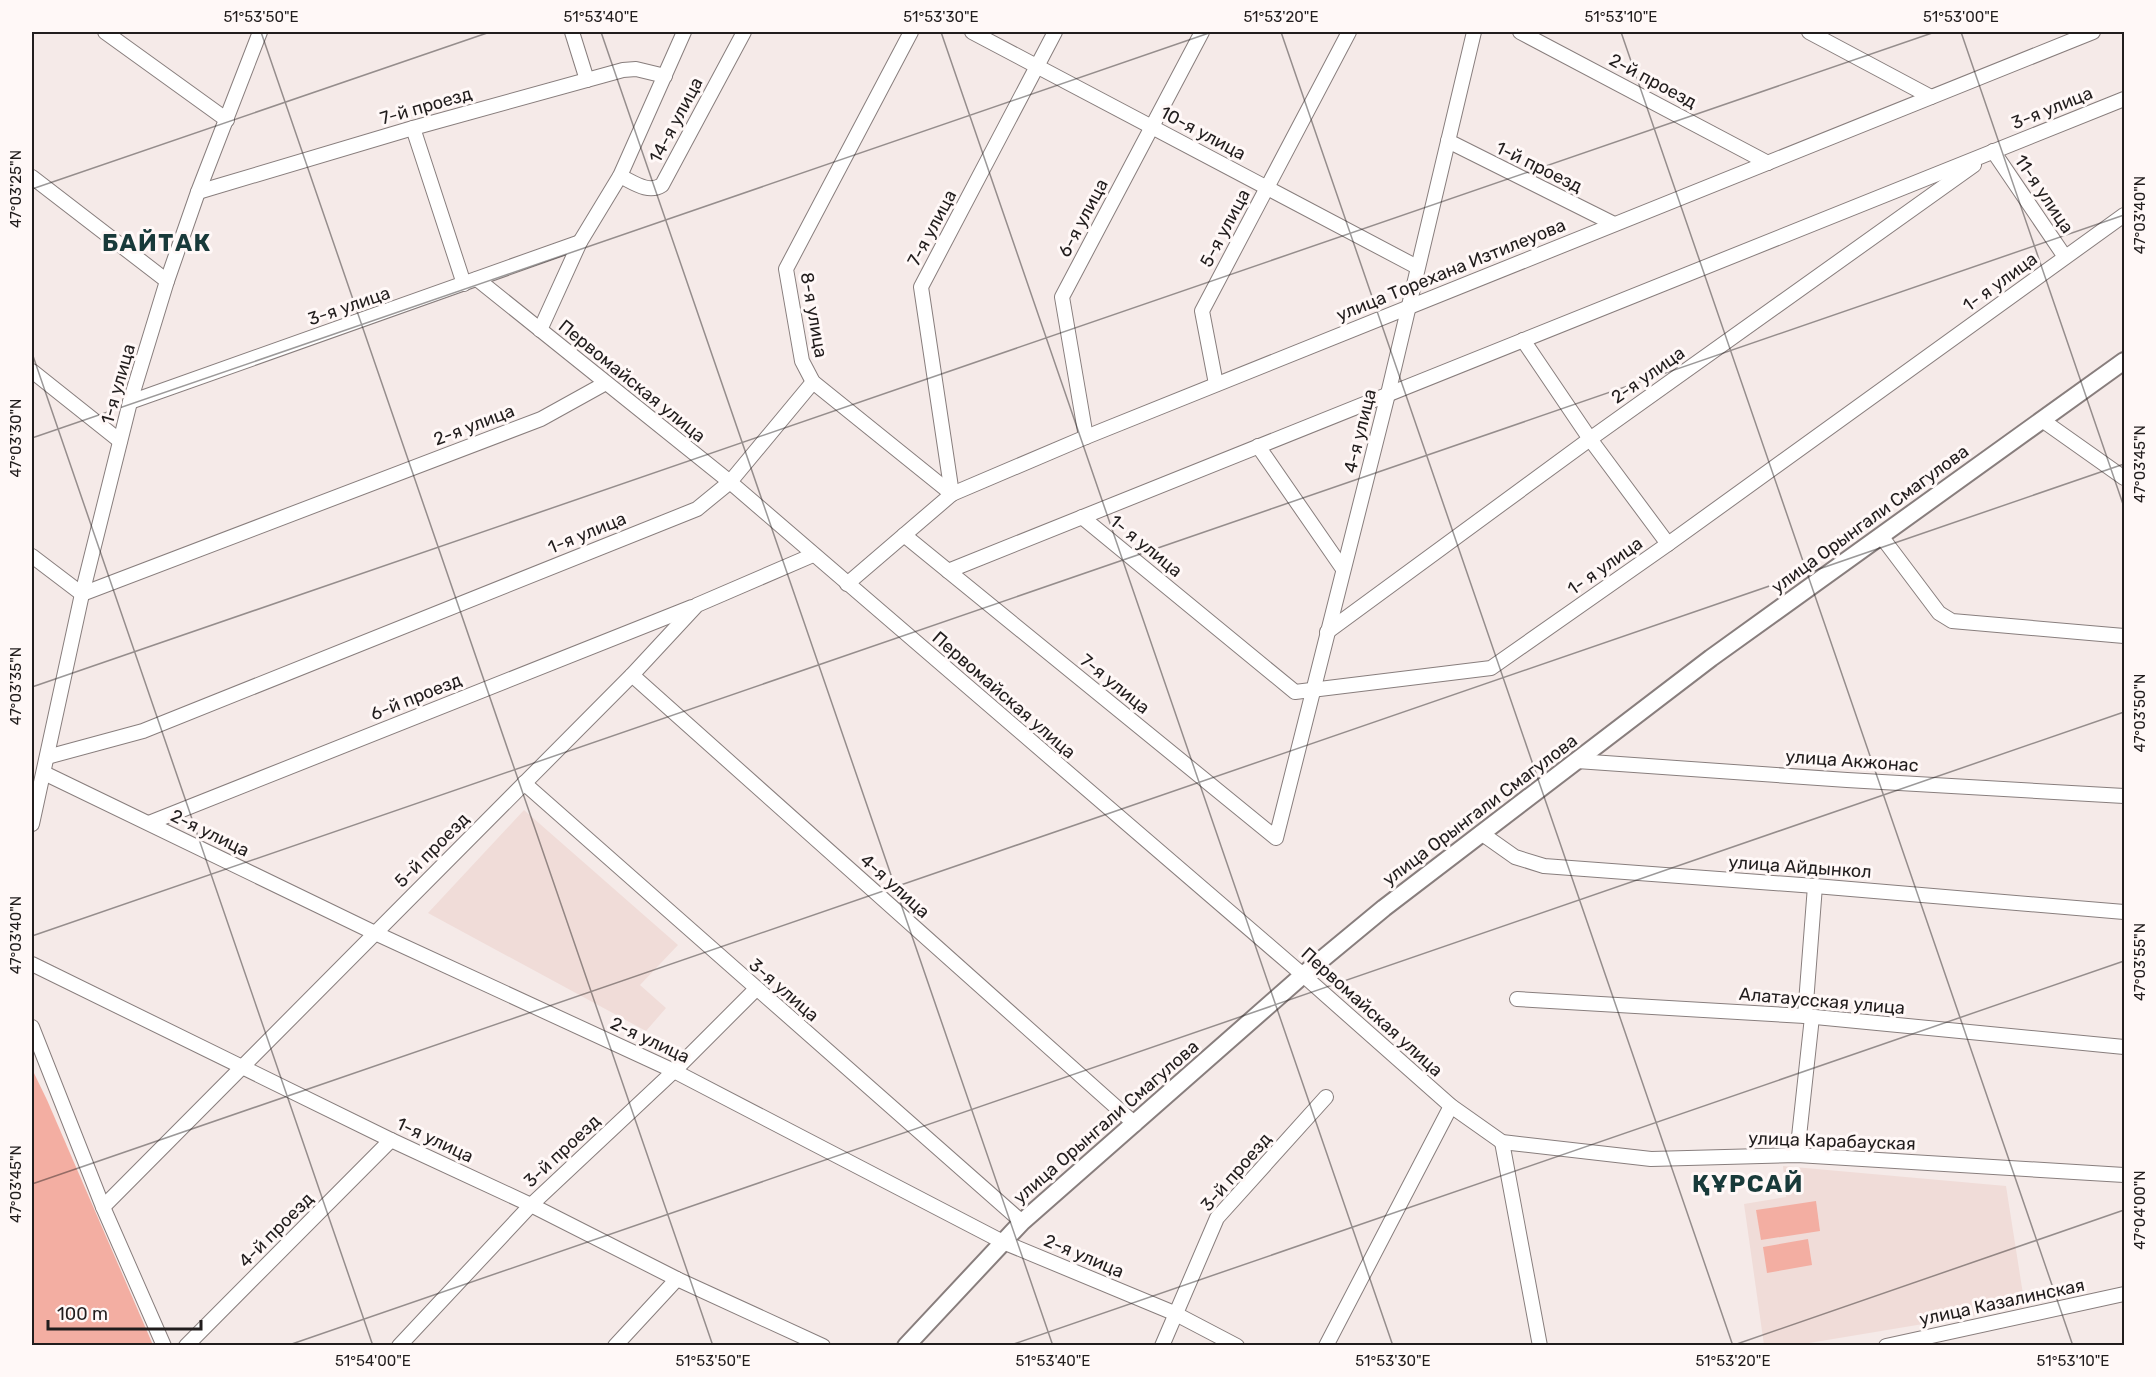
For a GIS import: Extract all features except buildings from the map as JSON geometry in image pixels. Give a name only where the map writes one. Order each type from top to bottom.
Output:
[{"type":"main road","name":"улица Орынгали Смагулова","points":[[906,1346],[1022,1221],[1303,975],[1481,833],[1711,658],[2124,361]]},
{"type":"street","points":[[105,32],[226,120]]},
{"type":"street","name":"1-я улица","points":[[32,824],[82,594],[130,402],[167,281],[198,192],[260,32]]},
{"type":"street","points":[[572,32],[587,80]]},
{"type":"street","points":[[540,330],[580,242],[620,176],[684,32]]},
{"type":"street","name":"14-я улица","points":[[620,176],[648,189],[656,189],[662,185],[744,32]]},
{"type":"street","name":"8-я улица","points":[[911,32],[786,269],[802,361],[813,382],[952,494]]},
{"type":"street","name":"10-я улица","points":[[972,32],[1417,267]]},
{"type":"street","name":"7-я улица","points":[[952,494],[921,287],[1055,32]]},
{"type":"street","name":"6-я улица","points":[[1086,437],[1062,297],[1202,32]]},
{"type":"street","name":"5-я улица","points":[[1216,384],[1202,311],[1349,32]]},
{"type":"street","name":"4-я улица","points":[[1276,838],[1388,394],[1474,32]]},
{"type":"street","name":"2-й проезд","points":[[1520,32],[1768,162]]},
{"type":"street","points":[[1809,32],[1931,97]]},
{"type":"street","name":"улица Торехана Изтилеуова","points":[[847,584],[952,494],[1216,384],[2093,32]]},
{"type":"street","name":"7-й проезд","points":[[198,192],[413,128],[623,70],[636,69],[665,76]]},
{"type":"street","name":"3-я улица","points":[[1993,152],[2124,99]]},
{"type":"street","points":[[413,128],[464,284]]},
{"type":"street","name":"1-й проезд","points":[[1448,141],[1614,224]]},
{"type":"street","points":[[948,571],[1993,152]]},
{"type":"street","name":"11-я улица","points":[[1993,152],[2065,257]]},
{"type":"street","name":"2-я улица","points":[[1327,632],[1590,439],[1993,152]]},
{"type":"street","points":[[32,177],[167,281]]},
{"type":"street","name":"1- я улица","points":[[1082,517],[1295,692],[1491,668],[1668,544],[2124,215]]},
{"type":"street","name":"3-я улица","points":[[130,402],[580,242]]},
{"type":"street","name":"Первомайская улица","points":[[477,279],[730,482],[1303,975],[1451,1106],[1502,1142]]},
{"type":"street","points":[[1523,340],[1590,439],[1668,544]]},
{"type":"street","points":[[32,371],[120,441]]},
{"type":"street","name":"1-я улица","points":[[47,757],[143,731],[697,508],[730,482],[813,382]]},
{"type":"street","name":"2-я улица","points":[[82,594],[541,418],[606,383]]},
{"type":"street","points":[[2042,420],[2124,478]]},
{"type":"street","points":[[1258,446],[1343,568]]},
{"type":"street","name":"7-я улица","points":[[904,535],[1276,838]]},
{"type":"street","points":[[1881,536],[1939,613],[1952,621],[2124,636]]},
{"type":"street","name":"5-й проезд","points":[[103,1207],[632,675],[697,605],[813,555]]},
{"type":"street","points":[[32,556],[82,594]]},
{"type":"street","name":"6-й проезд","points":[[149,823],[697,605]]},
{"type":"street","name":"4-я улица","points":[[632,675],[1135,1124]]},
{"type":"street","name":"улица Акжонас","points":[[1577,761],[2124,796]]},
{"type":"street","name":"2-я улица","points":[[44,773],[375,933],[674,1071],[1004,1242],[1174,1313],[1237,1346]]},
{"type":"street","name":"3-я улица","points":[[524,783],[1022,1221]]},
{"type":"street","name":"улица Айдынкол","points":[[1481,833],[1515,857],[1544,866],[2124,912]]},
{"type":"street","points":[[1797,1155],[1809,1017],[1815,886]]},
{"type":"street","name":"1-я улица","points":[[32,964],[391,1140],[531,1205],[676,1279],[823,1346]]},
{"type":"street","name":"3-й проезд","points":[[399,1346],[531,1205],[674,1071],[756,989]]},
{"type":"street","name":"Алатаусская улица","points":[[1517,999],[1809,1017],[2124,1047]]},
{"type":"street","points":[[32,1027],[103,1207],[164,1346]]},
{"type":"street","name":"3-й проезд","points":[[1162,1346],[1174,1313],[1217,1218],[1326,1097]]},
{"type":"street","points":[[1326,1346],[1451,1106]]},
{"type":"street","name":"4-й проезд","points":[[186,1346],[391,1140]]},
{"type":"street","points":[[1502,1142],[1540,1346]]},
{"type":"street","name":"улица Карабауская","points":[[1502,1142],[1651,1159],[1797,1155],[2124,1175]]},
{"type":"street","points":[[615,1346],[676,1279]]},
{"type":"street","name":"улица Казалинская","points":[[1886,1346],[2124,1294]]},
{"type":"shaded area","points":[[524,810],[678,945],[640,985],[666,1008],[646,1031],[428,913]]},
{"type":"shaded area","points":[[32,1069],[47,1100],[153,1345],[32,1345]]},
{"type":"shaded area","points":[[1783,1166],[2006,1186],[2025,1307],[1797,1345],[1764,1345],[1744,1204],[1786,1197]]},
{"type":"shaded area","points":[[1816,1201],[1820,1231],[1761,1240],[1756,1210]]},
{"type":"shaded area","points":[[1808,1239],[1812,1265],[1767,1273],[1763,1247]]},
{"type":"district","name":"БАЙТАК","points":[[157,243]]},
{"type":"district","name":"ҚҰРСАЙ","points":[[1748,1184]]}]
